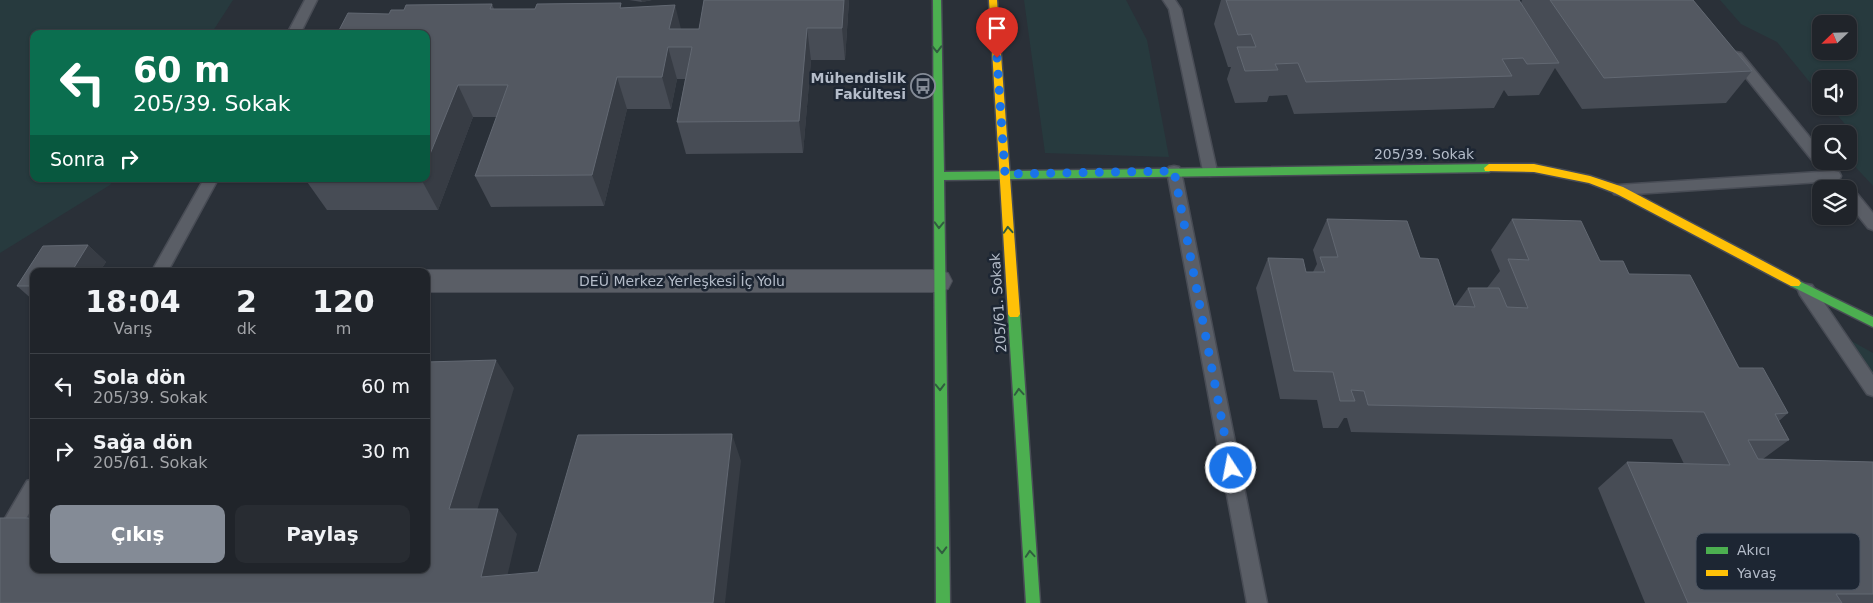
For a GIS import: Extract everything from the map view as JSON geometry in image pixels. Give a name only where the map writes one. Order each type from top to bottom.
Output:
[{"type":"main road","points":[[937,0],[940,176],[938,281],[943,603]]},
{"type":"main road","name":"205/61. Sokak","points":[[993,0],[1034,603]]},
{"type":"main road","name":"205/39. Sokak","points":[[940,176],[1174,171],[1534,168],[1590,180],[1619,190],[1873,322]]},
{"type":"street","name":"DEÜ Merkez Yerleşkesi İç Yolu","points":[[430,281],[938,281]]},
{"type":"lane","points":[[294,30],[312,0]]},
{"type":"lane","points":[[1169,0],[1175,9],[1210,171]]},
{"type":"lane","points":[[1728,46],[1812,149]]},
{"type":"lane","points":[[1829,170],[1837,180]]},
{"type":"lane","points":[[1174,171],[1257,603]]},
{"type":"lane","points":[[1619,190],[1834,176]]},
{"type":"lane","points":[[162,268],[209,182]]},
{"type":"lane","points":[[1857,204],[1873,224]]},
{"type":"lane","points":[[1805,288],[1873,389]]},
{"type":"lane","points":[[0,545],[30,494]]},
{"type":"green space","points":[[0,0],[233,0],[214,30],[30,30],[30,182],[112,182],[0,253]]},
{"type":"green space","points":[[1024,0],[1126,0],[1147,40],[1169,157],[1045,153]]},
{"type":"green space","points":[[1720,0],[1873,0],[1873,186],[1857,169],[1857,125],[1846,125],[1837,115],[1857,115],[1857,70],[1812,70],[1812,85],[1777,42],[1741,24]]},
{"type":"green space","points":[[1823,325],[1873,353],[1873,397]]},
{"type":"building","points":[[704,0],[844,0],[842,28],[807,28],[799,121],[677,122],[692,47],[668,47],[662,77],[617,77],[592,175],[475,176],[508,85],[458,85],[430,154],[430,30],[339,30],[348,13],[389,14],[391,10],[404,10],[406,5],[492,4],[490,9],[535,9],[537,4],[621,3],[620,8],[675,5],[669,29],[699,29]]},
{"type":"building","points":[[1226,0],[1519,0],[1559,63],[1527,64],[1523,58],[1502,59],[1512,76],[1306,82],[1298,63],[1275,64],[1278,70],[1245,71],[1237,47],[1256,47],[1251,34],[1238,35]]},
{"type":"building","points":[[1550,0],[1693,0],[1752,71],[1604,78]]},
{"type":"building","points":[[1327,219],[1407,221],[1420,258],[1438,259],[1454,306],[1475,307],[1468,288],[1499,288],[1507,307],[1528,308],[1508,259],[1529,260],[1512,219],[1581,221],[1600,261],[1623,261],[1629,274],[1690,275],[1739,368],[1763,368],[1788,413],[1775,414],[1789,440],[1748,440],[1758,459],[1873,462],[1873,594],[1836,594],[1842,603],[1688,603],[1627,462],[1730,465],[1704,412],[1368,405],[1364,391],[1351,390],[1355,401],[1340,401],[1333,372],[1294,371],[1268,258],[1303,259],[1306,272],[1325,272],[1320,257],[1338,257]]},
{"type":"building","points":[[88,245],[74,268],[30,268],[30,286],[17,286],[43,246]]},
{"type":"building","points":[[496,360],[449,509],[498,509],[481,577],[538,572],[578,435],[732,434],[713,603],[0,603],[0,518],[30,518],[30,573],[430,573],[430,362]]},
{"type":"traffic: fast","points":[[937,0],[943,603]]},
{"type":"traffic: fast","points":[[940,176],[1489,168]]},
{"type":"traffic: fast","points":[[1795,283],[1873,322]]},
{"type":"traffic: fast","points":[[1014,314],[1033,603]]},
{"type":"traffic: slow","points":[[993,0],[1014,314]]},
{"type":"traffic: slow","points":[[1489,168],[1534,168],[1590,180],[1619,190],[1795,283]]},
{"type":"place","name":"Mühendislik Fakültesi","points":[[923,86]]},
{"type":"route","points":[[997,58],[1005,174],[1174,171],[1231,468]]}]
